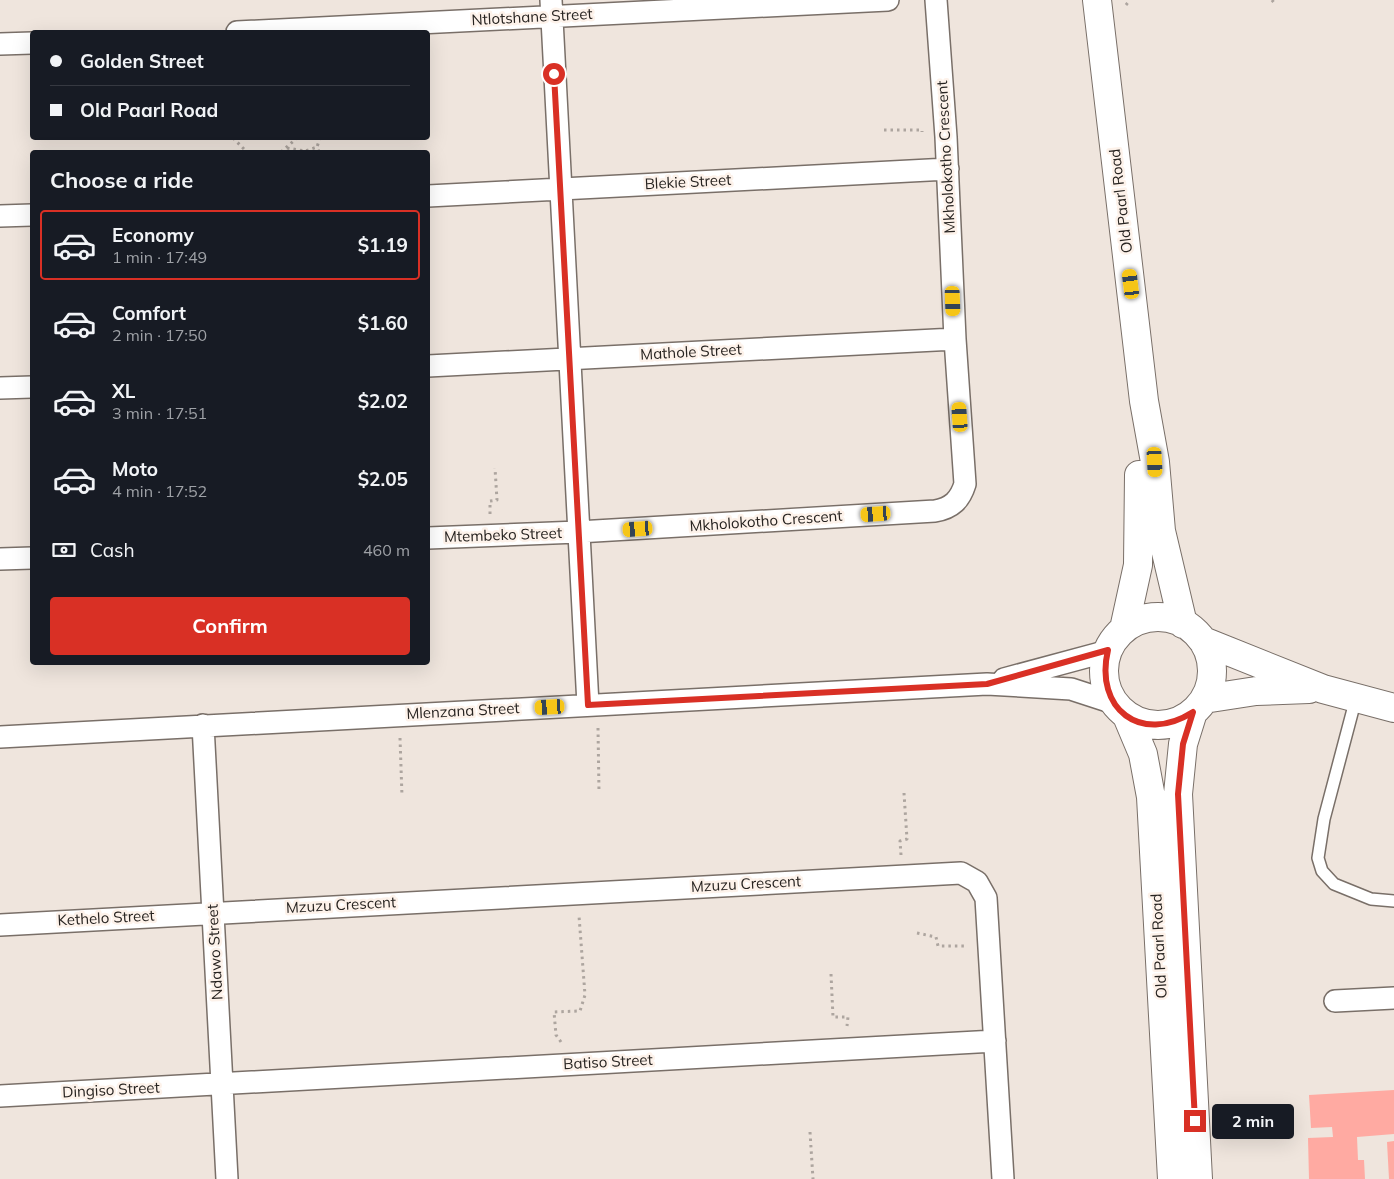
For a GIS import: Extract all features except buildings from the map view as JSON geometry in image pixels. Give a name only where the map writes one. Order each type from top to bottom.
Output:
[{"type":"main road","name":"Old Paarl Road","points":[[1097,0],[1144,402],[1155,462],[1161,531],[1193,632],[1209,655],[1212,670],[1210,685],[1198,706],[1183,744],[1178,794],[1198,1179]]},
{"type":"main road","name":"Old Paarl Road","points":[[1124,629],[1138,565],[1138,464],[1144,402]]},
{"type":"main road","name":"Old Paarl Road","points":[[1172,1179],[1151,797],[1143,754],[1106,687],[1104,669],[1108,650],[1115,638],[1124,629],[1138,621],[1153,618],[1169,618],[1193,632]]},
{"type":"main road","points":[[1193,632],[1323,689],[1394,708]]},
{"type":"main road","points":[[1120,710],[1143,724],[1161,726],[1178,722],[1198,706],[1256,691],[1323,689]]},
{"type":"street","name":"Ntlotshane Street","points":[[262,30],[551,8],[888,0]]},
{"type":"street","name":"Mkholokotho Crescent","points":[[578,532],[935,511],[952,506],[958,500],[965,484],[955,339],[948,169],[936,0]]},
{"type":"street","points":[[551,8],[578,532],[597,704]]},
{"type":"street","points":[[0,44],[30,43]]},
{"type":"street","name":"Blekie Street","points":[[430,196],[948,169]]},
{"type":"street","points":[[0,216],[30,215]]},
{"type":"street","name":"Mathole Street","points":[[430,366],[955,339]]},
{"type":"street","points":[[0,388],[30,387]]},
{"type":"street","name":"Mtembeko Street","points":[[430,538],[578,532]]},
{"type":"street","points":[[0,559],[30,558]]},
{"type":"street","name":"Mlenzana Street","points":[[987,684],[1108,650]]},
{"type":"street","name":"Mlenzana Street","points":[[0,737],[987,684],[1071,689],[1120,710]]},
{"type":"street","name":"Ndawo Street","points":[[203,725],[227,1179]]},
{"type":"street","name":"Mzuzu Crescent","points":[[213,912],[960,873],[977,882],[986,898],[1003,1179]]},
{"type":"street","name":"Kethelo Street","points":[[0,925],[213,912]]},
{"type":"street","points":[[1335,1001],[1394,998]]},
{"type":"street","name":"Batiso Street","points":[[222,1084],[995,1041]]},
{"type":"street","name":"Dingiso Street","points":[[0,1096],[222,1084]]},
{"type":"lane","points":[[1356,698],[1324,819],[1318,858],[1322,871],[1334,884],[1371,899],[1394,901]]},
{"type":"path","points":[[1126,5],[1130,0]]},
{"type":"path","points":[[1272,0],[1276,4]]},
{"type":"path","points":[[884,130],[922,130],[923,137],[946,137]]},
{"type":"path","points":[[235,140],[245,150]]},
{"type":"path","points":[[284,150],[295,140]]},
{"type":"path","points":[[318,150],[317,147],[319,140]]},
{"type":"path","points":[[308,150],[317,147]]},
{"type":"path","points":[[287,148],[299,150]]},
{"type":"path","points":[[490,534],[490,501],[497,500],[495,468]]},
{"type":"path","points":[[597,704],[599,792]]},
{"type":"path","points":[[399,715],[402,796]]},
{"type":"path","points":[[903,876],[900,841],[907,839],[904,793]]},
{"type":"path","points":[[562,1065],[562,1043],[556,1035],[554,1012],[580,1011],[585,995],[579,923],[580,893]]},
{"type":"path","points":[[917,933],[936,937],[938,946],[989,946]]},
{"type":"path","points":[[831,974],[833,1017],[848,1017],[846,1029],[856,1030],[857,1048]]},
{"type":"path","points":[[810,1132],[813,1179]]},
{"type":"route","points":[[554,74],[588,705],[987,684],[1108,650],[1104,669],[1106,687],[1114,704],[1127,716],[1143,724],[1161,726],[1178,722],[1193,712],[1183,744],[1178,794],[1195,1121]]}]
